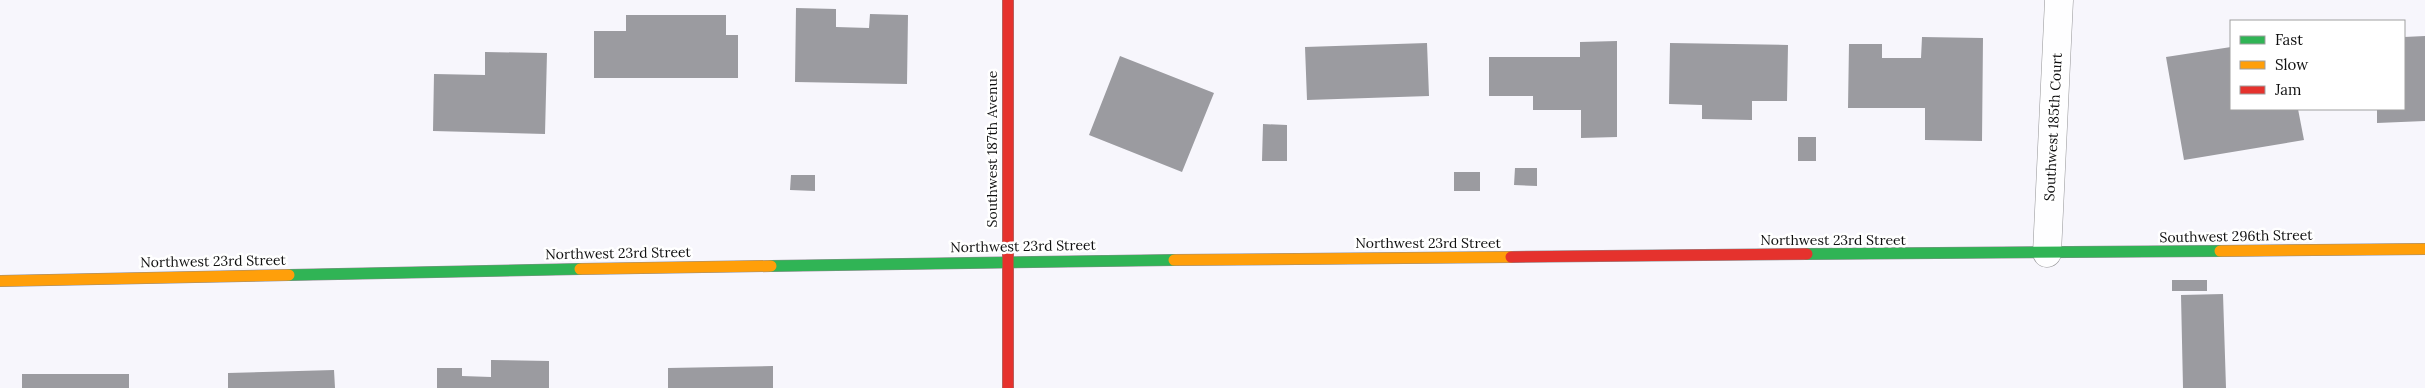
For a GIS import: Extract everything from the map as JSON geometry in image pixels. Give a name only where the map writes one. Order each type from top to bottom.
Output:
[{"type":"street","name":"Southwest 187th Avenue","points":[[1008,0],[1006,261],[1008,388]]},
{"type":"street","name":"Southwest 185th Court","points":[[2047,253],[2059,0]]},
{"type":"street","name":"Southwest 296th Street","points":[[2047,253],[2425,249]]},
{"type":"street","name":"Northwest 23rd Street","points":[[0,281],[1006,261],[2047,253]]},
{"type":"building","points":[[796,8],[836,9],[836,27],[869,28],[870,14],[908,15],[907,84],[795,82]]},
{"type":"building","points":[[626,15],[726,15],[726,35],[738,35],[738,78],[594,78],[594,31],[626,31]]},
{"type":"building","points":[[2425,36],[2425,121],[2377,123],[2377,110],[2405,110],[2405,37]]},
{"type":"building","points":[[1922,37],[1983,38],[1982,141],[1925,140],[1925,108],[1848,108],[1849,44],[1882,44],[1882,58],[1921,58]]},
{"type":"building","points":[[1617,41],[1617,137],[1581,138],[1581,110],[1533,110],[1533,96],[1489,96],[1489,57],[1580,57],[1580,42]]},
{"type":"building","points":[[1427,43],[1429,96],[1307,100],[1305,47]]},
{"type":"building","points":[[1670,43],[1788,45],[1787,101],[1752,101],[1752,120],[1702,119],[1702,105],[1669,104]]},
{"type":"building","points":[[2230,47],[2230,110],[2298,110],[2304,140],[2184,160],[2166,57]]},
{"type":"building","points":[[485,52],[547,53],[545,134],[433,131],[434,74],[485,75]]},
{"type":"building","points":[[1120,56],[1214,93],[1182,172],[1089,135]]},
{"type":"building","points":[[1263,124],[1287,125],[1287,161],[1262,161]]},
{"type":"building","points":[[1798,137],[1816,137],[1816,161],[1798,161]]},
{"type":"building","points":[[1515,168],[1537,168],[1537,186],[1514,185]]},
{"type":"building","points":[[1454,172],[1480,172],[1480,191],[1454,191]]},
{"type":"building","points":[[791,175],[815,175],[815,191],[790,190]]},
{"type":"building","points":[[2172,280],[2207,280],[2207,291],[2172,291]]},
{"type":"building","points":[[2223,294],[2226,388],[2183,388],[2181,295]]},
{"type":"building","points":[[491,360],[549,361],[549,388],[437,388],[437,368],[462,368],[462,376],[491,377]]},
{"type":"building","points":[[773,366],[773,388],[668,388],[668,368]]},
{"type":"building","points":[[334,370],[335,388],[228,388],[228,373]]},
{"type":"building","points":[[22,374],[129,374],[129,388],[22,388]]},
{"type":"traffic: fast","points":[[1807,254],[2220,251]]},
{"type":"traffic: fast","points":[[771,266],[1174,260]]},
{"type":"traffic: fast","points":[[289,275],[580,269]]},
{"type":"traffic: slow","points":[[2220,251],[2425,249]]},
{"type":"traffic: slow","points":[[1174,260],[1511,257]]},
{"type":"traffic: slow","points":[[580,269],[771,266]]},
{"type":"traffic: slow","points":[[0,281],[289,275]]},
{"type":"traffic: jam","points":[[1008,0],[1008,388]]},
{"type":"traffic: jam","points":[[1511,257],[1807,254]]}]
